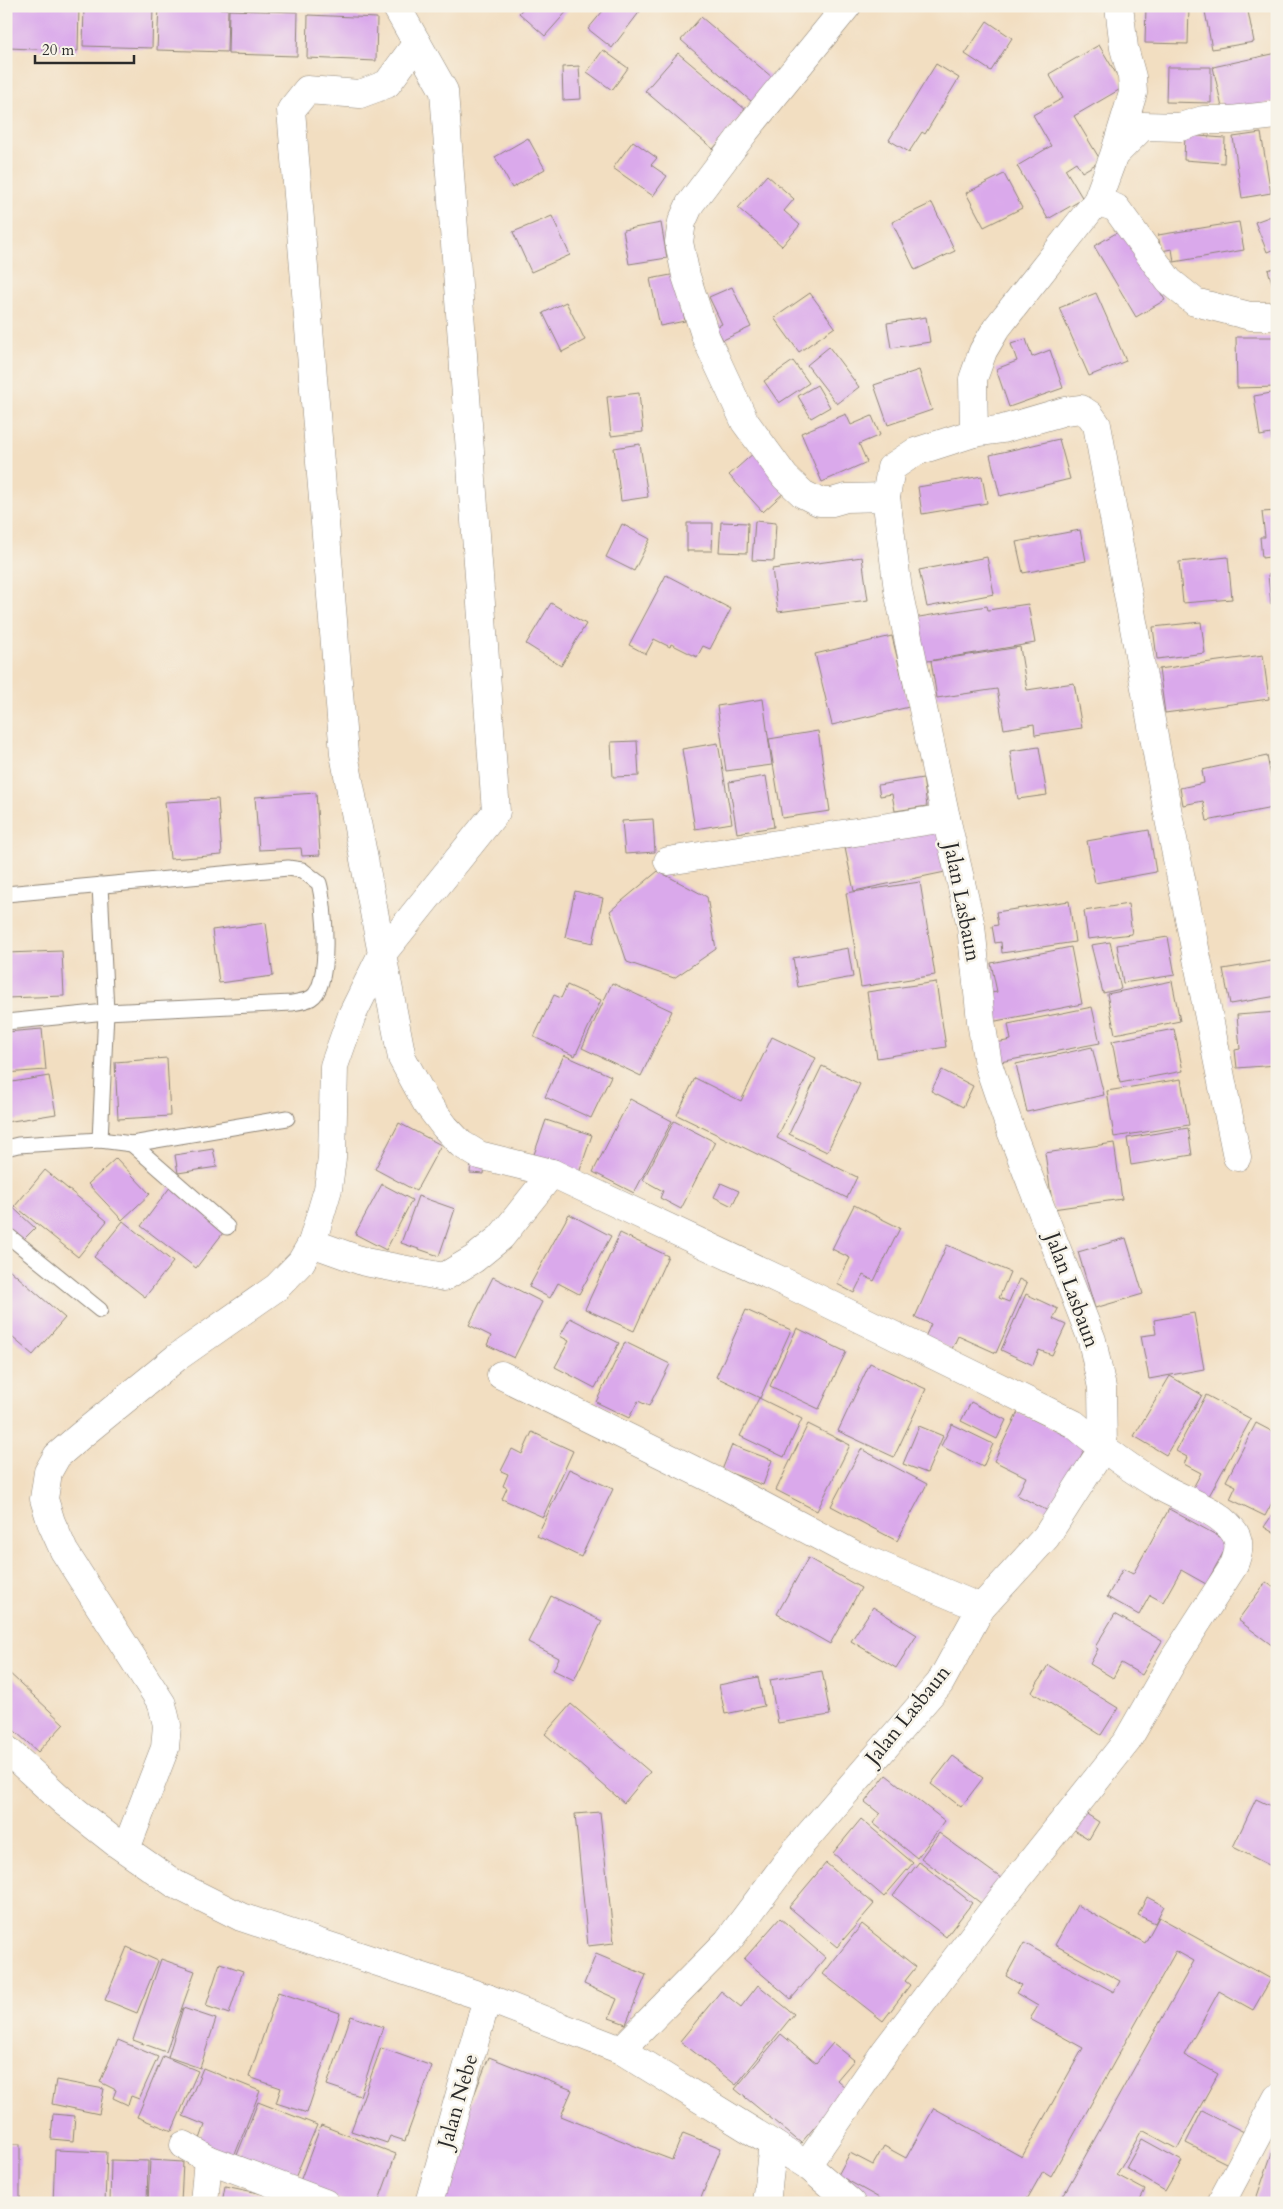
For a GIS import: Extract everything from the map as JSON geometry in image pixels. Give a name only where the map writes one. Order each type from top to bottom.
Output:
[{"type":"street","points":[[126,1850],[164,1748],[167,1725],[162,1704],[64,1551],[51,1522],[44,1499],[48,1472],[57,1456],[169,1364],[225,1322],[277,1287],[301,1262],[312,1243],[328,1189],[332,1158],[334,1066],[352,1015],[382,954],[496,812],[444,91],[396,6]]},
{"type":"street","points":[[847,6],[746,130],[690,204],[682,222],[680,242],[686,276],[706,338],[745,422],[785,477],[803,494],[818,502],[832,502],[846,498],[886,497]]},
{"type":"street","points":[[974,433],[973,379],[983,351],[996,329],[1097,201],[1114,155],[1133,93],[1132,76],[1124,48],[1119,6]]},
{"type":"street","points":[[417,43],[386,84],[360,94],[307,90],[290,110],[344,754],[402,1058],[426,1102],[445,1128],[461,1144],[479,1155],[552,1173],[799,1289],[1074,1424],[1103,1448],[1161,1487],[1213,1514],[1230,1527],[1238,1538],[1239,1553],[1228,1575],[1175,1657],[1127,1741],[996,1906],[886,2050],[807,2165]]},
{"type":"street","points":[[1114,155],[1143,126],[1180,127],[1203,120],[1277,115]]},
{"type":"street","points":[[1097,201],[1116,208],[1169,281],[1195,302],[1250,316],[1277,316]]},
{"type":"street","name":"Jalan Lasbaun","points":[[621,2050],[728,1941],[796,1850],[940,1682],[981,1608],[1046,1537],[1103,1448],[1102,1388],[1092,1340],[1011,1132],[988,1064],[980,1020],[971,926],[946,818],[898,590],[886,497],[891,468],[915,452],[974,433],[1003,429],[1065,411],[1081,409],[1090,415],[1097,425],[1169,819],[1237,1157]]},
{"type":"street","points":[[668,861],[946,818]]},
{"type":"street","points":[[312,1243],[365,1262],[444,1277],[474,1259],[502,1237],[552,1173]]},
{"type":"street","points":[[501,1375],[716,1481],[855,1555],[981,1608]]},
{"type":"street","points":[[6,1750],[64,1802],[126,1850],[175,1884],[241,1916],[487,1998],[621,2050],[807,2165],[851,2203]]},
{"type":"street","name":"Jalan Nebe","points":[[429,2203],[487,1998]]},
{"type":"street","points":[[1221,2203],[1277,2098]]},
{"type":"street","points":[[766,2203],[773,2144]]},
{"type":"street","points":[[184,2145],[208,2159],[325,2203]]},
{"type":"street","points":[[204,2203],[208,2159]]},
{"type":"lane","points":[[6,894],[277,868],[302,870],[319,883],[325,917],[321,986],[312,998],[292,1003],[106,1012],[6,1022]]},
{"type":"lane","points":[[100,885],[106,1012],[100,1140]]},
{"type":"lane","points":[[6,1148],[18,1145],[100,1140],[132,1144],[286,1118]]},
{"type":"lane","points":[[132,1144],[227,1227]]},
{"type":"lane","points":[[6,1234],[100,1310]]},
{"type":"building","points":[[10,6],[79,7],[78,51],[9,48]]},
{"type":"building","points":[[84,6],[153,6],[152,48],[83,46]]},
{"type":"building","points":[[159,6],[228,9],[227,52],[157,50]]},
{"type":"building","points":[[525,6],[566,6],[569,9],[545,36],[519,13]]},
{"type":"building","points":[[607,6],[644,6],[612,48],[588,29]]},
{"type":"building","points":[[1146,6],[1189,6],[1188,44],[1145,43]]},
{"type":"building","points":[[1204,6],[1247,6],[1254,42],[1212,49]]},
{"type":"building","points":[[229,10],[298,12],[297,56],[228,54]]},
{"type":"building","points":[[308,15],[377,18],[376,61],[307,58]]},
{"type":"building","points":[[701,17],[773,78],[752,102],[681,40]]},
{"type":"building","points":[[987,21],[1012,38],[991,71],[965,54]]},
{"type":"building","points":[[1099,45],[1124,87],[1074,116],[1101,161],[1082,172],[1076,162],[1065,169],[1083,199],[1048,219],[1017,166],[1051,146],[1033,115],[1063,98],[1049,74]]},
{"type":"building","points":[[603,50],[628,68],[612,90],[587,72]]},
{"type":"building","points":[[678,53],[746,110],[713,149],[645,91]]},
{"type":"building","points":[[1277,53],[1277,101],[1223,112],[1213,67]]},
{"type":"building","points":[[936,64],[959,78],[925,134],[922,132],[909,152],[889,140]]},
{"type":"building","points":[[579,66],[581,99],[563,100],[562,67]]},
{"type":"building","points":[[1167,67],[1211,67],[1211,103],[1166,102]]},
{"type":"building","points":[[1261,133],[1271,193],[1242,198],[1233,137]]},
{"type":"building","points":[[1185,135],[1225,138],[1224,163],[1184,160]]},
{"type":"building","points":[[528,138],[545,169],[512,188],[495,157]]},
{"type":"building","points":[[633,141],[657,158],[651,165],[667,176],[653,196],[613,168]]},
{"type":"building","points":[[1004,174],[1022,208],[984,227],[966,193]]},
{"type":"building","points":[[767,175],[794,199],[784,211],[800,225],[782,246],[738,208]]},
{"type":"building","points":[[932,203],[955,251],[915,270],[892,222]]},
{"type":"building","points":[[1277,214],[1277,248],[1267,252],[1255,222]]},
{"type":"building","points":[[552,216],[570,255],[531,272],[513,232]]},
{"type":"building","points":[[1239,222],[1244,250],[1174,262],[1172,249],[1161,251],[1158,235]]},
{"type":"building","points":[[661,223],[667,258],[629,264],[623,230]]},
{"type":"building","points":[[1123,229],[1165,300],[1136,317],[1094,246]]},
{"type":"building","points":[[1277,267],[1277,295],[1276,295],[1268,270]]},
{"type":"building","points":[[676,274],[685,321],[660,326],[650,279]]},
{"type":"building","points":[[732,287],[751,327],[723,340],[716,327],[722,324],[709,297]]},
{"type":"building","points":[[810,293],[835,327],[799,352],[774,318]]},
{"type":"building","points":[[1096,293],[1126,361],[1089,376],[1059,308]]},
{"type":"building","points":[[566,302],[585,340],[562,352],[543,313]]},
{"type":"building","points":[[926,317],[930,342],[891,348],[887,323]]},
{"type":"building","points":[[1236,337],[1277,337],[1277,387],[1237,388]]},
{"type":"building","points":[[1026,339],[1032,357],[1050,350],[1063,388],[1009,407],[996,369],[1017,361],[1011,344]]},
{"type":"building","points":[[829,347],[859,387],[837,404],[807,365]]},
{"type":"building","points":[[793,361],[809,383],[779,403],[764,381]]},
{"type":"building","points":[[919,370],[932,410],[888,425],[874,385]]},
{"type":"building","points":[[817,385],[830,407],[811,418],[798,396]]},
{"type":"building","points":[[1277,392],[1277,451],[1274,451],[1271,434],[1260,436],[1254,396]]},
{"type":"building","points":[[639,393],[643,432],[611,436],[607,397]]},
{"type":"building","points":[[846,414],[851,425],[872,416],[880,435],[859,444],[867,462],[822,482],[801,433]]},
{"type":"building","points":[[1059,439],[1070,479],[1000,496],[990,455]]},
{"type":"building","points":[[640,444],[648,497],[621,501],[614,448]]},
{"type":"building","points":[[755,452],[788,489],[763,512],[729,475]]},
{"type":"building","points":[[982,476],[987,503],[922,514],[918,487]]},
{"type":"building","points":[[1277,511],[1277,556],[1262,558],[1260,537],[1265,537],[1262,512]]},
{"type":"building","points":[[755,521],[776,523],[774,561],[752,560]]},
{"type":"building","points":[[721,522],[748,523],[747,553],[719,552]]},
{"type":"building","points":[[687,523],[713,523],[712,551],[687,551]]},
{"type":"building","points":[[622,524],[650,539],[634,571],[606,557]]},
{"type":"building","points":[[1080,530],[1086,561],[1023,573],[1016,542]]},
{"type":"building","points":[[862,557],[868,600],[778,612],[772,569]]},
{"type":"building","points":[[987,557],[994,594],[927,607],[919,570]]},
{"type":"building","points":[[1228,557],[1232,599],[1183,603],[1179,562]]},
{"type":"building","points":[[1277,574],[1277,604],[1271,604],[1268,575]]},
{"type":"building","points":[[666,575],[731,609],[710,649],[703,646],[697,657],[671,644],[670,647],[654,639],[646,654],[629,645]]},
{"type":"building","points":[[551,603],[586,624],[561,666],[526,644]]},
{"type":"building","points":[[1028,604],[1035,643],[916,663],[913,618],[987,606],[988,610]]},
{"type":"building","points":[[1201,622],[1205,653],[1157,659],[1153,627]]},
{"type":"building","points":[[892,636],[909,707],[832,725],[815,654]]},
{"type":"building","points":[[1020,647],[1027,690],[1074,683],[1082,728],[1035,735],[1034,724],[1004,729],[997,689],[937,698],[931,661]]},
{"type":"building","points":[[1263,655],[1269,699],[1165,713],[1159,669]]},
{"type":"building","points":[[763,699],[772,765],[726,771],[717,706]]},
{"type":"building","points":[[818,731],[830,811],[782,818],[769,739]]},
{"type":"building","points":[[637,741],[639,776],[613,777],[611,742]]},
{"type":"building","points":[[718,743],[732,823],[695,829],[682,749]]},
{"type":"building","points":[[1039,747],[1047,795],[1018,799],[1010,751]]},
{"type":"building","points":[[1267,756],[1277,807],[1207,821],[1203,801],[1183,805],[1180,788],[1204,783],[1202,770]]},
{"type":"building","points":[[766,776],[774,827],[737,833],[729,782]]},
{"type":"building","points":[[923,778],[927,806],[895,811],[892,794],[880,796],[878,785]]},
{"type":"building","points":[[316,793],[320,855],[302,856],[301,848],[259,850],[255,797]]},
{"type":"building","points":[[218,799],[222,855],[170,859],[165,802]]},
{"type":"building","points":[[653,819],[655,852],[625,854],[622,821]]},
{"type":"building","points":[[941,828],[950,871],[854,891],[845,848]]},
{"type":"building","points":[[1149,830],[1156,872],[1095,883],[1087,841]]},
{"type":"building","points":[[658,871],[707,897],[716,949],[674,978],[627,962],[610,911]]},
{"type":"building","points":[[920,882],[935,975],[861,987],[846,893]]},
{"type":"building","points":[[575,891],[603,898],[593,943],[565,937]]},
{"type":"building","points":[[1069,901],[1075,942],[1002,953],[1001,942],[995,943],[992,926],[998,925],[996,912]]},
{"type":"building","points":[[1128,904],[1132,934],[1088,939],[1084,911]]},
{"type":"building","points":[[266,923],[273,976],[219,983],[212,930]]},
{"type":"building","points":[[1168,937],[1175,975],[1123,983],[1117,945]]},
{"type":"building","points":[[1110,942],[1121,989],[1103,993],[1091,945]]},
{"type":"building","points":[[1071,947],[1082,1004],[991,1022],[985,994],[997,992],[991,963]]},
{"type":"building","points":[[848,948],[853,977],[798,987],[793,958]]},
{"type":"building","points":[[62,951],[64,996],[6,998],[6,953]]},
{"type":"building","points":[[1277,960],[1277,996],[1230,1004],[1223,969]]},
{"type":"building","points":[[1172,981],[1180,1021],[1115,1034],[1107,994]]},
{"type":"building","points":[[936,982],[946,1047],[877,1058],[867,992]]},
{"type":"building","points":[[612,983],[672,1011],[641,1076],[582,1048]]},
{"type":"building","points":[[567,985],[601,1000],[575,1056],[534,1037],[554,995],[561,998]]},
{"type":"building","points":[[1092,1007],[1100,1043],[1000,1062],[996,1043],[1011,1040],[1008,1024]]},
{"type":"building","points":[[1277,1012],[1277,1065],[1237,1068],[1235,1050],[1240,1049],[1237,1015]]},
{"type":"building","points":[[42,1029],[46,1070],[6,1073],[6,1032]]},
{"type":"building","points":[[1174,1029],[1183,1071],[1120,1083],[1112,1041]]},
{"type":"building","points":[[772,1037],[816,1058],[777,1138],[857,1177],[847,1198],[677,1115],[695,1078],[741,1101]]},
{"type":"building","points":[[1092,1047],[1104,1095],[1027,1112],[1016,1064]]},
{"type":"building","points":[[564,1055],[611,1076],[591,1118],[545,1097]]},
{"type":"building","points":[[167,1058],[170,1116],[118,1119],[115,1062]]},
{"type":"building","points":[[822,1066],[860,1084],[827,1152],[789,1134]]},
{"type":"building","points":[[942,1070],[973,1086],[963,1107],[931,1091]]},
{"type":"building","points":[[49,1076],[56,1114],[6,1122],[6,1083]]},
{"type":"building","points":[[1181,1079],[1189,1125],[1114,1137],[1107,1091]]},
{"type":"building","points":[[630,1099],[672,1121],[634,1193],[593,1172]]},
{"type":"building","points":[[546,1120],[592,1135],[578,1176],[532,1160]]},
{"type":"building","points":[[674,1121],[715,1142],[681,1209],[660,1198],[663,1191],[643,1180]]},
{"type":"building","points":[[399,1123],[441,1145],[416,1191],[375,1169]]},
{"type":"building","points":[[1188,1128],[1192,1155],[1131,1165],[1127,1138]]},
{"type":"building","points":[[1114,1143],[1122,1199],[1053,1209],[1045,1153]]},
{"type":"building","points":[[213,1149],[217,1167],[178,1173],[175,1155]]},
{"type":"building","points":[[116,1158],[150,1194],[122,1220],[88,1184]]},
{"type":"building","points":[[471,1161],[485,1162],[484,1174],[470,1173]]},
{"type":"building","points":[[45,1170],[107,1221],[78,1257],[15,1206]]},
{"type":"building","points":[[721,1183],[739,1191],[732,1206],[714,1197]]},
{"type":"building","points":[[382,1184],[412,1200],[386,1250],[355,1234]]},
{"type":"building","points":[[171,1186],[226,1229],[196,1268],[141,1226]]},
{"type":"building","points":[[418,1196],[455,1209],[439,1256],[401,1243]]},
{"type":"building","points":[[6,1201],[35,1228],[21,1242],[6,1228]]},
{"type":"building","points":[[854,1205],[900,1228],[874,1281],[863,1275],[854,1293],[837,1284],[850,1258],[832,1249]]},
{"type":"building","points":[[569,1214],[611,1236],[579,1294],[558,1283],[550,1298],[529,1287]]},
{"type":"building","points":[[123,1221],[173,1262],[145,1297],[94,1257]]},
{"type":"building","points":[[620,1233],[668,1256],[634,1331],[585,1309]]},
{"type":"building","points":[[1126,1238],[1143,1294],[1095,1308],[1078,1252]]},
{"type":"building","points":[[947,1245],[1010,1272],[999,1298],[1009,1302],[1019,1279],[1027,1283],[996,1353],[958,1336],[952,1349],[925,1337],[931,1324],[915,1317]]},
{"type":"building","points":[[10,1270],[65,1318],[33,1355],[6,1332],[6,1274]]},
{"type":"building","points":[[493,1277],[542,1302],[514,1358],[487,1345],[491,1336],[469,1325]]},
{"type":"building","points":[[1026,1294],[1058,1309],[1053,1319],[1066,1325],[1052,1355],[1039,1350],[1033,1365],[1001,1350]]},
{"type":"building","points":[[746,1310],[791,1330],[760,1398],[716,1377]]},
{"type":"building","points":[[1194,1313],[1204,1369],[1149,1379],[1141,1336],[1156,1334],[1154,1320]]},
{"type":"building","points":[[570,1318],[619,1343],[595,1388],[555,1367],[569,1341],[560,1336]]},
{"type":"building","points":[[797,1328],[846,1352],[819,1409],[770,1386]]},
{"type":"building","points":[[625,1342],[670,1364],[649,1406],[638,1401],[629,1418],[596,1402]]},
{"type":"building","points":[[870,1363],[926,1389],[894,1457],[838,1431]]},
{"type":"building","points":[[1170,1376],[1202,1395],[1166,1455],[1134,1436]]},
{"type":"building","points":[[1206,1395],[1251,1419],[1204,1505],[1188,1497],[1201,1473],[1184,1464],[1187,1457],[1176,1451]]},
{"type":"building","points":[[759,1398],[802,1419],[784,1457],[740,1436]]},
{"type":"building","points":[[971,1402],[1006,1420],[997,1439],[961,1421]]},
{"type":"building","points":[[1018,1412],[1086,1446],[1052,1513],[1017,1495],[1026,1477],[994,1461]]},
{"type":"building","points":[[1256,1423],[1277,1434],[1277,1493],[1265,1516],[1230,1499],[1236,1486],[1226,1481]]},
{"type":"building","points":[[808,1424],[850,1445],[817,1511],[776,1490]]},
{"type":"building","points":[[952,1424],[993,1444],[983,1467],[941,1446]]},
{"type":"building","points":[[919,1426],[943,1436],[927,1473],[903,1464]]},
{"type":"building","points":[[532,1432],[573,1451],[543,1517],[502,1499],[507,1488],[503,1486],[508,1474],[501,1471],[512,1449],[522,1454]]},
{"type":"building","points":[[732,1445],[772,1460],[763,1485],[722,1470]]},
{"type":"building","points":[[861,1449],[927,1484],[897,1541],[831,1506]]},
{"type":"building","points":[[569,1469],[613,1489],[581,1557],[537,1536]]},
{"type":"building","points":[[1277,1508],[1277,1535],[1264,1527]]},
{"type":"building","points":[[1169,1509],[1229,1542],[1206,1584],[1181,1570],[1163,1602],[1150,1595],[1139,1615],[1107,1597],[1123,1569],[1133,1574]]},
{"type":"building","points":[[808,1558],[861,1588],[830,1644],[777,1614]]},
{"type":"building","points":[[1266,1582],[1277,1590],[1277,1649],[1238,1620]]},
{"type":"building","points":[[551,1596],[602,1621],[574,1680],[553,1670],[559,1658],[528,1642]]},
{"type":"building","points":[[873,1607],[917,1635],[896,1668],[851,1641]]},
{"type":"building","points":[[1115,1614],[1162,1641],[1142,1675],[1121,1663],[1113,1678],[1090,1664],[1098,1649],[1095,1647]]},
{"type":"building","points":[[1048,1665],[1118,1708],[1101,1735],[1032,1692]]},
{"type":"building","points":[[6,1670],[64,1724],[38,1752],[6,1723]]},
{"type":"building","points":[[822,1671],[830,1715],[778,1723],[770,1680]]},
{"type":"building","points":[[758,1677],[764,1706],[725,1714],[719,1685]]},
{"type":"building","points":[[571,1704],[650,1772],[624,1803],[545,1734]]},
{"type":"building","points":[[953,1756],[983,1778],[961,1807],[931,1784]]},
{"type":"building","points":[[886,1775],[945,1821],[917,1858],[873,1823],[880,1814],[865,1802]]},
{"type":"building","points":[[1256,1799],[1277,1809],[1277,1869],[1233,1847]]},
{"type":"building","points":[[1082,1811],[1099,1822],[1089,1839],[1071,1828]]},
{"type":"building","points":[[600,1812],[614,1943],[588,1946],[575,1814]]},
{"type":"building","points":[[861,1819],[913,1863],[884,1897],[833,1853]]},
{"type":"building","points":[[939,1833],[1005,1881],[986,1907],[921,1858]]},
{"type":"building","points":[[919,1862],[972,1903],[946,1937],[893,1896]]},
{"type":"building","points":[[826,1863],[874,1904],[837,1947],[789,1907]]},
{"type":"building","points":[[1147,1897],[1164,1906],[1155,1923],[1138,1915]]},
{"type":"building","points":[[1077,1905],[1145,1943],[1159,1917],[1271,1979],[1253,2010],[1219,1991],[1184,2055],[1218,2074],[1177,2149],[1142,2130],[1117,2175],[1145,2190],[1138,2203],[1059,2203],[1194,1961],[1176,1951],[1051,2176],[1043,2171],[1025,2203],[888,2203],[838,2175],[850,2153],[873,2165],[884,2146],[906,2158],[934,2108],[1022,2157],[1083,2048],[1030,2019],[1038,2006],[1016,1993],[1021,1985],[1006,1976],[1024,1943],[1114,1992],[1120,1981],[1055,1945]]},
{"type":"building","points":[[780,1918],[826,1958],[791,1999],[744,1959]]},
{"type":"building","points":[[862,1924],[916,1967],[905,1981],[910,1985],[883,2021],[823,1974]]},
{"type":"building","points":[[127,1947],[158,1961],[137,2013],[105,2000]]},
{"type":"building","points":[[596,1954],[646,1975],[626,2024],[609,2018],[617,1999],[584,1984]]},
{"type":"building","points":[[161,1959],[195,1971],[166,2052],[133,2040]]},
{"type":"building","points":[[220,1963],[243,1971],[229,2014],[206,2006]]},
{"type":"building","points":[[758,1985],[794,2014],[736,2085],[680,2041],[721,1991],[741,2007]]},
{"type":"building","points":[[278,1992],[340,2013],[307,2113],[276,2103],[281,2088],[249,2077]]},
{"type":"building","points":[[183,2008],[216,2019],[200,2068],[168,2057]]},
{"type":"building","points":[[351,2016],[383,2027],[360,2096],[327,2085]]},
{"type":"building","points":[[781,2034],[816,2063],[833,2043],[854,2060],[837,2080],[847,2089],[801,2143],[735,2089]]},
{"type":"building","points":[[118,2040],[158,2057],[139,2099],[131,2096],[128,2105],[113,2098],[116,2090],[100,2082]]},
{"type":"building","points":[[381,2048],[432,2066],[405,2141],[390,2136],[387,2143],[351,2131]]},
{"type":"building","points":[[163,2056],[198,2071],[172,2131],[137,2117]]},
{"type":"building","points":[[489,2057],[572,2090],[561,2116],[635,2146],[672,2160],[683,2133],[721,2148],[699,2203],[439,2203],[448,2161]]},
{"type":"building","points":[[203,2068],[260,2091],[234,2157],[199,2142],[205,2125],[183,2116]]},
{"type":"building","points":[[56,2080],[104,2089],[99,2114],[52,2104]]},
{"type":"building","points":[[258,2102],[317,2125],[295,2178],[237,2155]]},
{"type":"building","points":[[1202,2111],[1244,2132],[1228,2164],[1186,2143]]},
{"type":"building","points":[[53,2114],[75,2116],[73,2141],[51,2139]]},
{"type":"building","points":[[321,2125],[396,2154],[378,2203],[348,2203],[299,2184]]},
{"type":"building","points":[[1142,2139],[1182,2161],[1165,2191],[1126,2168]]},
{"type":"building","points":[[6,2144],[20,2144],[20,2203],[6,2203]]},
{"type":"building","points":[[55,2150],[107,2152],[105,2203],[53,2203]]},
{"type":"building","points":[[1272,2153],[1277,2155],[1277,2203],[1267,2203],[1256,2199]]},
{"type":"building","points":[[111,2160],[148,2161],[147,2203],[110,2203]]},
{"type":"building","points":[[150,2160],[183,2162],[181,2203],[148,2203]]},
{"type":"building","points":[[225,2186],[283,2198],[282,2203],[222,2203]]}]
